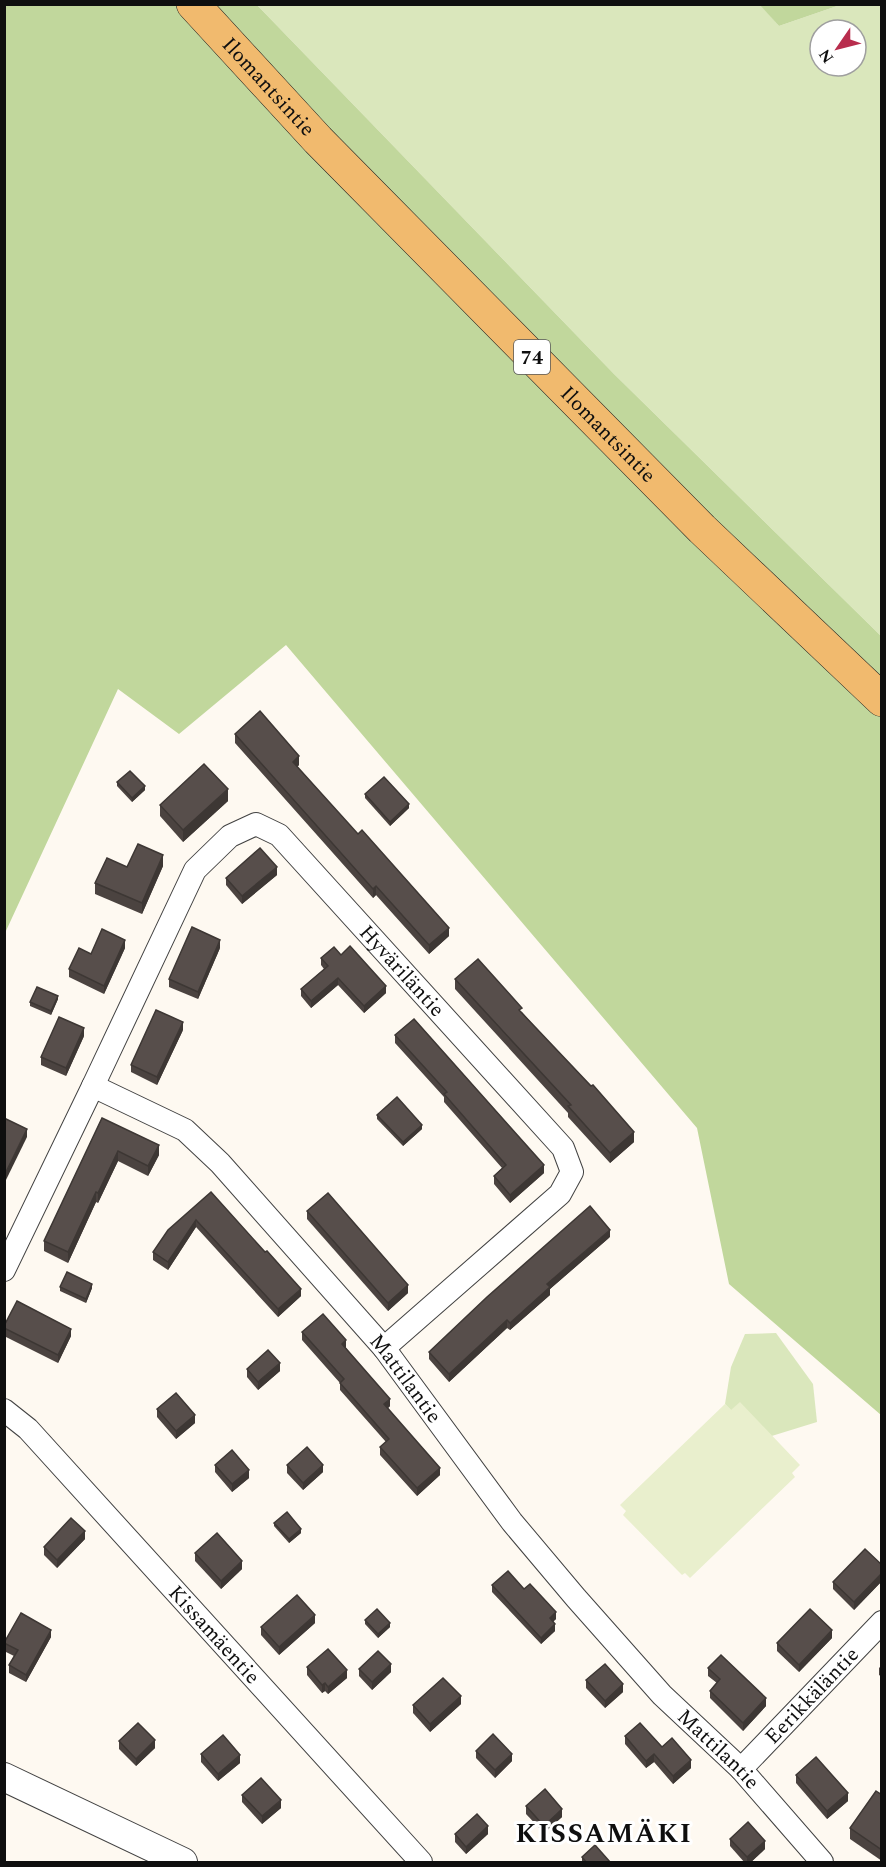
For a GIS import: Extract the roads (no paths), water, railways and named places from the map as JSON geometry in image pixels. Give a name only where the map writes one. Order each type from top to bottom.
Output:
[{"type":"main road","name":"Ilomantsintie","points":[[193,4],[327,148],[702,529],[882,700]]},
{"type":"street","name":"Hyväriläntie","points":[[93,1086],[195,870],[230,836],[256,824],[279,835],[563,1148],[572,1172],[561,1194],[384,1348]]},
{"type":"street","points":[[4,1270],[93,1086]]},
{"type":"street","name":"Mattilantie","points":[[93,1086],[185,1130],[219,1163],[384,1348],[512,1522],[569,1590],[662,1695],[741,1769],[822,1863]]},
{"type":"street","name":"Kissamäentie","points":[[4,1410],[28,1429],[422,1863]]},
{"type":"street","name":"Eerikkäläntie","points":[[741,1769],[876,1625],[882,1622]]},
{"type":"street","points":[[4,1777],[183,1863]]},
{"type":"district","name":"KISSAMÄKI","points":[[604,1833]]}]
